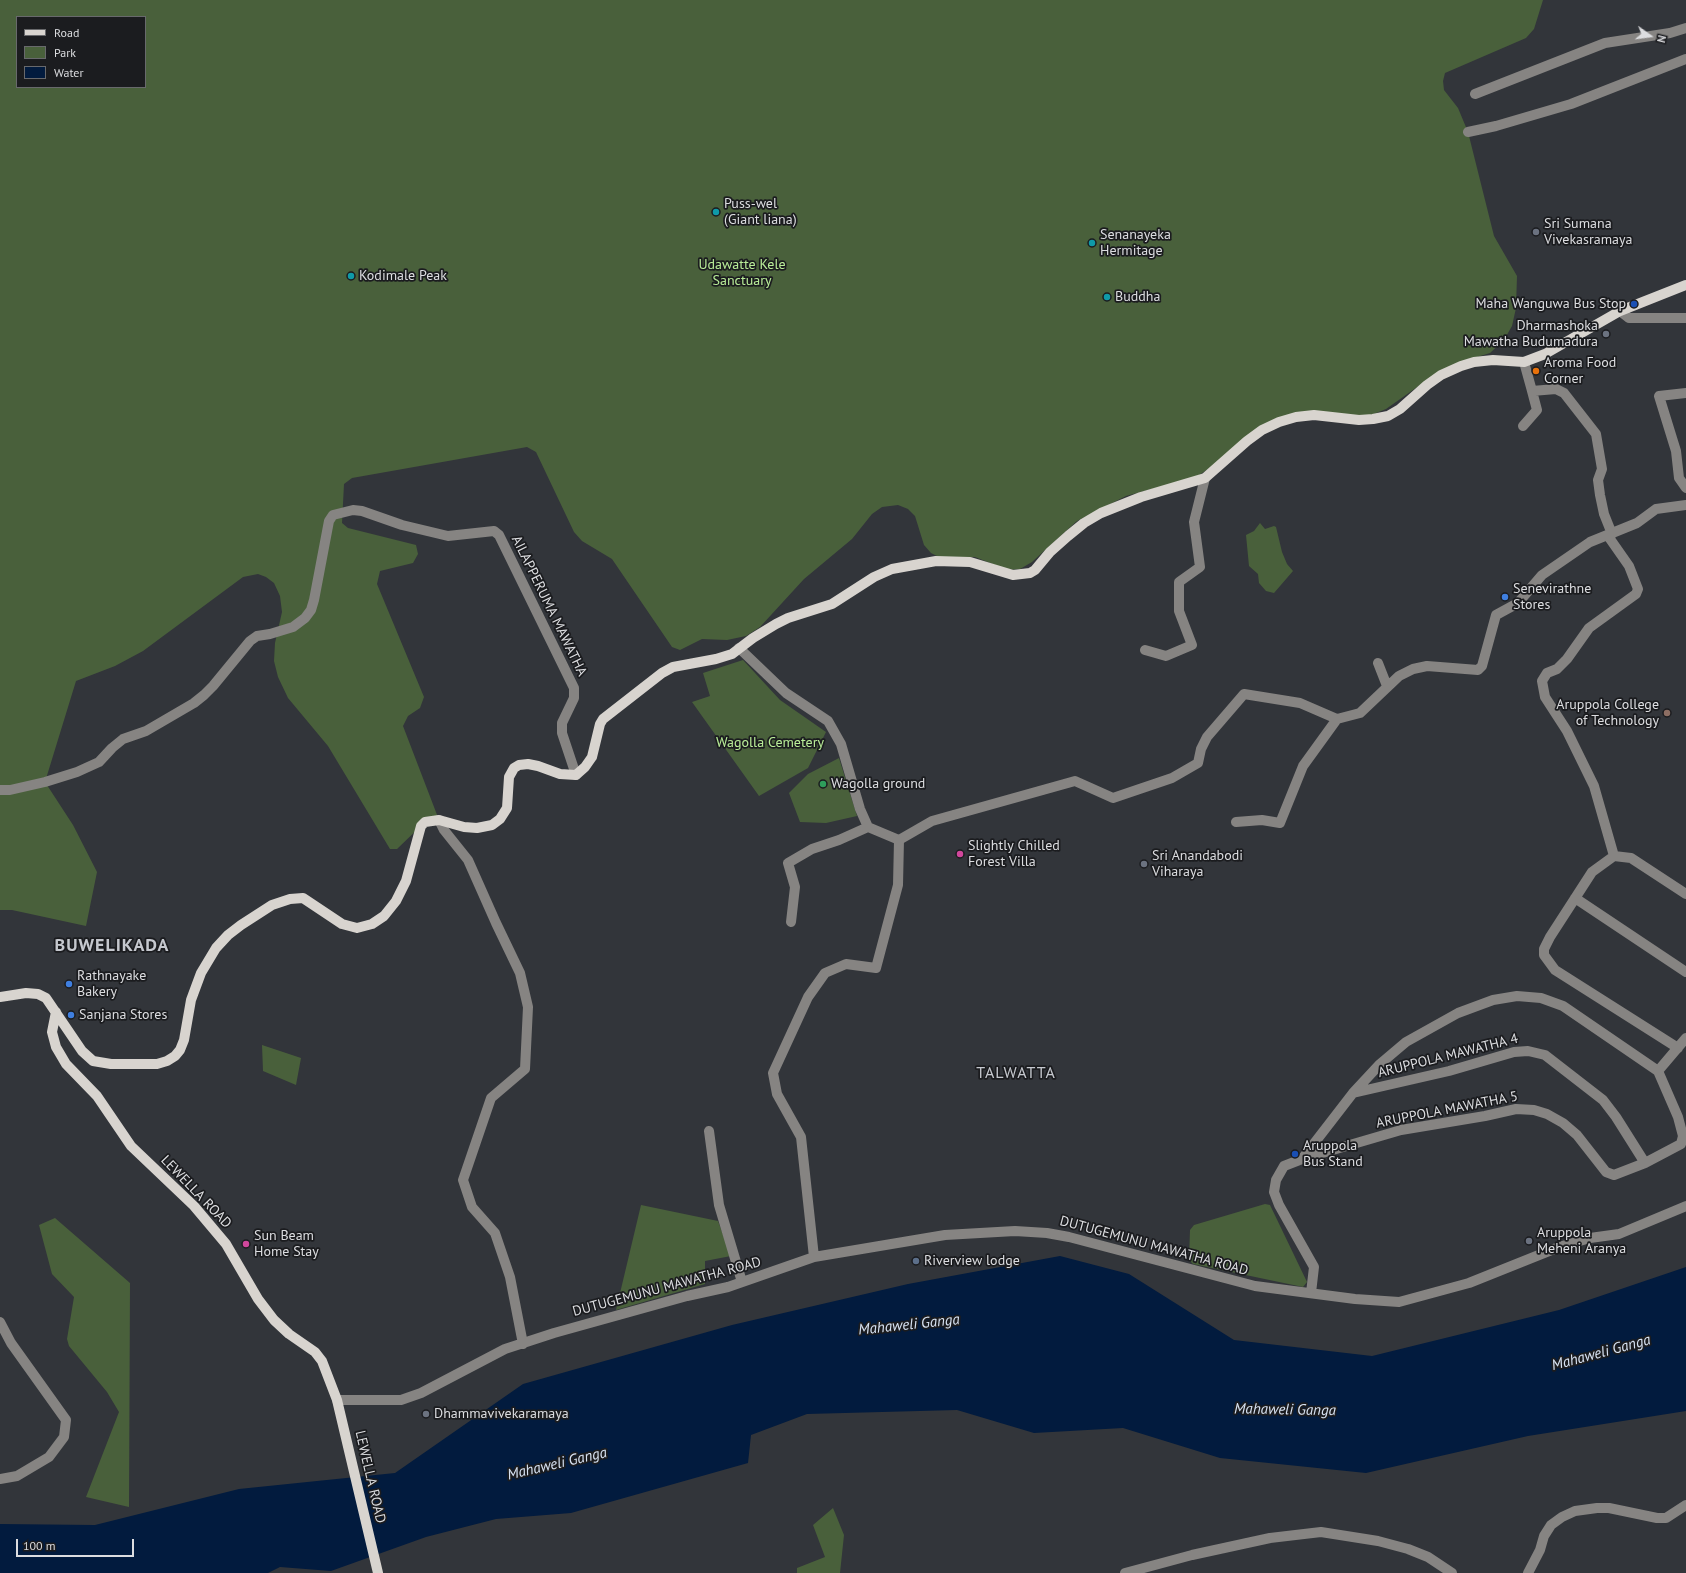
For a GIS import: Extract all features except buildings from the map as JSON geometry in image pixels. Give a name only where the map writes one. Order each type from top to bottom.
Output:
[{"type":"main road","points":[[0,997],[18,994],[38,994],[49,1000],[82,1051],[93,1061],[111,1064],[157,1064],[167,1061],[175,1056],[180,1050],[184,1040],[192,1000],[201,973],[216,948],[228,935],[272,905],[290,899],[303,898],[342,924],[357,928],[372,924],[384,916],[396,901],[406,881],[421,826],[431,820],[439,820],[477,828],[492,825],[500,819],[507,808],[509,777],[514,768],[519,765],[533,765],[560,774],[576,775],[585,767],[592,757],[600,724],[603,719],[662,673],[673,667],[724,657],[732,654],[776,624],[788,618],[822,609],[874,577],[892,569],[936,561],[970,562],[1013,576],[1030,573],[1035,570],[1050,552],[1084,523],[1101,513],[1141,498],[1205,478],[1247,441],[1262,430],[1279,422],[1314,416],[1359,420],[1388,416],[1400,409],[1427,385],[1442,375],[1461,366],[1474,362],[1493,360],[1524,362],[1545,354],[1620,311],[1686,285]]},
{"type":"main road","name":"LEWELLA ROAD","points":[[56,1012],[52,1032],[60,1056],[74,1074],[97,1096],[131,1146],[194,1206],[226,1244],[258,1298],[274,1320],[289,1334],[319,1356],[326,1367],[337,1400],[377,1571]]},
{"type":"street","points":[[1475,94],[1605,43],[1670,33],[1686,28]]},
{"type":"street","points":[[1468,132],[1496,126],[1572,104],[1686,59]]},
{"type":"street","points":[[1620,311],[1629,318],[1686,318]]},
{"type":"street","points":[[1523,426],[1537,410],[1524,362]]},
{"type":"street","points":[[1532,391],[1556,389],[1564,393],[1596,434],[1602,468],[1598,480],[1604,514],[1610,535],[1629,566],[1638,589],[1636,594],[1589,628],[1567,659],[1557,669],[1547,673],[1542,681],[1546,697],[1567,731],[1594,786],[1614,856]]},
{"type":"street","points":[[1686,393],[1659,396],[1676,451],[1679,478],[1686,488]]},
{"type":"street","points":[[1145,650],[1166,656],[1192,645],[1178,611],[1180,582],[1200,567],[1194,522],[1205,478]]},
{"type":"street","points":[[1236,822],[1262,820],[1280,823],[1303,766],[1337,719],[1360,713],[1399,676],[1413,669],[1427,666],[1478,670],[1482,666],[1496,615],[1518,604],[1542,576],[1590,542],[1637,523],[1656,509],[1686,505]]},
{"type":"street","name":"AILAPPERUMA MAWATHA","points":[[0,790],[10,790],[45,782],[77,772],[99,762],[123,739],[146,731],[194,703],[204,695],[250,640],[257,636],[270,634],[293,627],[305,618],[311,610],[314,600],[329,520],[333,515],[353,510],[362,511],[402,525],[448,536],[494,531],[498,535],[574,688],[574,698],[562,723],[562,733],[576,775]]},
{"type":"street","points":[[739,648],[786,693],[828,720],[841,744],[860,809],[868,827],[898,840]]},
{"type":"street","points":[[1378,663],[1387,686]]},
{"type":"street","points":[[898,840],[932,821],[1075,781],[1113,798],[1172,778],[1198,763],[1201,749],[1207,737],[1244,694],[1300,703],[1311,706],[1337,719]]},
{"type":"street","points":[[439,820],[444,830],[468,860],[520,973],[528,1008],[525,1069],[492,1098],[463,1180],[472,1207],[496,1233],[510,1278],[523,1344]]},
{"type":"street","points":[[791,922],[795,887],[788,863],[812,849],[839,840],[868,827]]},
{"type":"street","points":[[814,1257],[801,1137],[778,1094],[773,1073],[808,997],[825,973],[846,964],[876,968],[898,885],[898,840]]},
{"type":"street","points":[[1678,1048],[1555,970],[1547,961],[1544,955],[1544,949],[1550,937],[1592,872],[1614,856],[1631,858],[1686,894]]},
{"type":"street","points":[[1575,898],[1686,972]]},
{"type":"street","points":[[1302,1159],[1353,1093],[1380,1064],[1406,1042],[1458,1013],[1492,1000],[1517,996],[1541,998],[1563,1006],[1658,1071],[1686,1038]]},
{"type":"street","name":"ARUPPOLA MAWATHA 4","points":[[1353,1093],[1450,1071],[1514,1052],[1534,1052],[1545,1055],[1603,1100],[1616,1117],[1645,1163]]},
{"type":"street","name":"ARUPPOLA MAWATHA 5","points":[[1311,1293],[1314,1267],[1278,1206],[1274,1192],[1276,1180],[1284,1166],[1302,1159],[1401,1130],[1485,1116],[1516,1109],[1534,1110],[1547,1114],[1563,1123],[1577,1134],[1606,1172],[1614,1175],[1645,1163],[1681,1144],[1685,1136],[1658,1071]]},
{"type":"street","points":[[708,1131],[719,1204],[742,1282]]},
{"type":"street","name":"DUTUGEMUNU MAWATHA ROAD","points":[[337,1400],[401,1400],[421,1393],[505,1349],[584,1324],[687,1296],[728,1287],[814,1257],[945,1235],[1015,1231],[1069,1236],[1255,1286],[1355,1299],[1399,1302],[1469,1283],[1559,1247],[1590,1238],[1619,1234],[1686,1206]]},
{"type":"street","points":[[0,1322],[11,1343],[66,1420],[64,1437],[49,1457],[17,1476],[0,1479]]},
{"type":"street","points":[[1528,1573],[1544,1536],[1551,1525],[1562,1517],[1575,1511],[1609,1508],[1657,1518],[1666,1518],[1686,1505]]},
{"type":"street","points":[[1125,1573],[1192,1555],[1254,1541],[1321,1532],[1378,1541],[1408,1549],[1428,1557],[1452,1573]]},
{"type":"green space","name":"Udawatte Kele Sanctuary","points":[[0,0],[1543,0],[1534,29],[1526,38],[1445,73],[1443,81],[1444,90],[1458,108],[1468,132],[1494,236],[1517,276],[1516,308],[1512,326],[1504,340],[1490,353],[1471,359],[1430,378],[1386,409],[1359,420],[1314,415],[1279,422],[1190,481],[1167,485],[1126,496],[1077,521],[1032,562],[1020,569],[1008,570],[975,557],[939,557],[931,553],[924,545],[915,516],[908,509],[898,505],[882,507],[872,514],[852,539],[804,579],[760,627],[746,636],[727,640],[702,639],[680,650],[672,647],[612,559],[582,541],[574,532],[536,452],[527,447],[352,478],[344,484],[342,523],[348,528],[416,545],[418,554],[413,563],[380,571],[377,584],[424,697],[420,708],[408,716],[403,726],[439,820],[425,822],[397,849],[390,849],[328,746],[288,698],[278,677],[274,661],[275,643],[282,612],[280,596],[274,583],[266,577],[258,574],[243,577],[143,651],[115,666],[76,681],[45,782],[73,825],[97,872],[86,926],[12,910],[0,910]]},
{"type":"green space","points":[[1260,523],[1265,529],[1274,526],[1276,527],[1282,552],[1287,564],[1293,571],[1274,593],[1266,591],[1259,583],[1258,574],[1249,566],[1246,535],[1254,531]]},
{"type":"green space","name":"Wagolla Cemetery","points":[[743,660],[780,700],[826,732],[808,768],[759,796],[692,702],[710,696],[703,673]]},
{"type":"green space","name":"Wagolla ground","points":[[839,758],[857,816],[826,823],[800,822],[789,793],[808,774]]},
{"type":"green space","points":[[262,1045],[301,1058],[296,1085],[263,1071]]},
{"type":"green space","points":[[1265,1204],[1270,1205],[1307,1282],[1303,1287],[1193,1264],[1189,1260],[1190,1230],[1194,1225]]},
{"type":"green space","points":[[641,1205],[718,1221],[731,1256],[705,1261],[705,1284],[616,1310]]},
{"type":"green space","points":[[55,1218],[130,1283],[129,1507],[86,1497],[119,1412],[107,1392],[69,1346],[67,1339],[74,1297],[52,1274],[39,1225]]},
{"type":"green space","points":[[833,1508],[844,1535],[840,1573],[797,1573],[797,1568],[825,1557],[813,1525]]},
{"type":"water","name":"Mahaweli Ganga","points":[[1060,1256],[1129,1274],[1234,1340],[1372,1356],[1559,1310],[1686,1267],[1686,1411],[1528,1436],[1366,1473],[1220,1458],[1123,1428],[1034,1433],[957,1410],[807,1414],[751,1435],[748,1463],[571,1513],[496,1519],[426,1537],[331,1571],[280,1567],[268,1573],[0,1573],[0,1524],[95,1525],[239,1489],[395,1473],[523,1384],[732,1325],[908,1284]]},
{"type":"place","name":"Puss-wel (Giant liana)","points":[[716,212]]},
{"type":"place","name":"Sri Sumana Vivekasramaya","points":[[1536,232]]},
{"type":"place","name":"Senanayeka Hermitage","points":[[1092,243]]},
{"type":"place","name":"Kodimale Peak","points":[[351,276]]},
{"type":"place","name":"Buddha","points":[[1107,297]]},
{"type":"place","name":"Maha Wanguwa Bus Stop","points":[[1634,304]]},
{"type":"place","name":"Dharmashoka Mawatha Budumadura","points":[[1606,334]]},
{"type":"place","name":"Aroma Food Corner","points":[[1536,371]]},
{"type":"place","name":"Senevirathne Stores","points":[[1505,597]]},
{"type":"place","name":"Aruppola College of Technology","points":[[1667,713]]},
{"type":"place","name":"Wagolla ground","points":[[823,784]]},
{"type":"place","name":"Slightly Chilled Forest Villa","points":[[960,854]]},
{"type":"place","name":"Sri Anandabodi Viharaya","points":[[1144,864]]},
{"type":"place","name":"Rathnayake Bakery","points":[[69,984]]},
{"type":"place","name":"Sanjana Stores","points":[[71,1015]]},
{"type":"place","name":"Aruppola Bus Stand","points":[[1295,1154]]},
{"type":"place","name":"Aruppola Meheni Aranya","points":[[1529,1241]]},
{"type":"place","name":"Sun Beam Home Stay","points":[[246,1244]]},
{"type":"place","name":"Riverview lodge","points":[[916,1261]]},
{"type":"place","name":"Dhammavivekaramaya","points":[[426,1414]]},
{"type":"district","name":"BUWELIKADA","points":[[112,946]]},
{"type":"district","name":"TALWATTA","points":[[1016,1073]]}]
